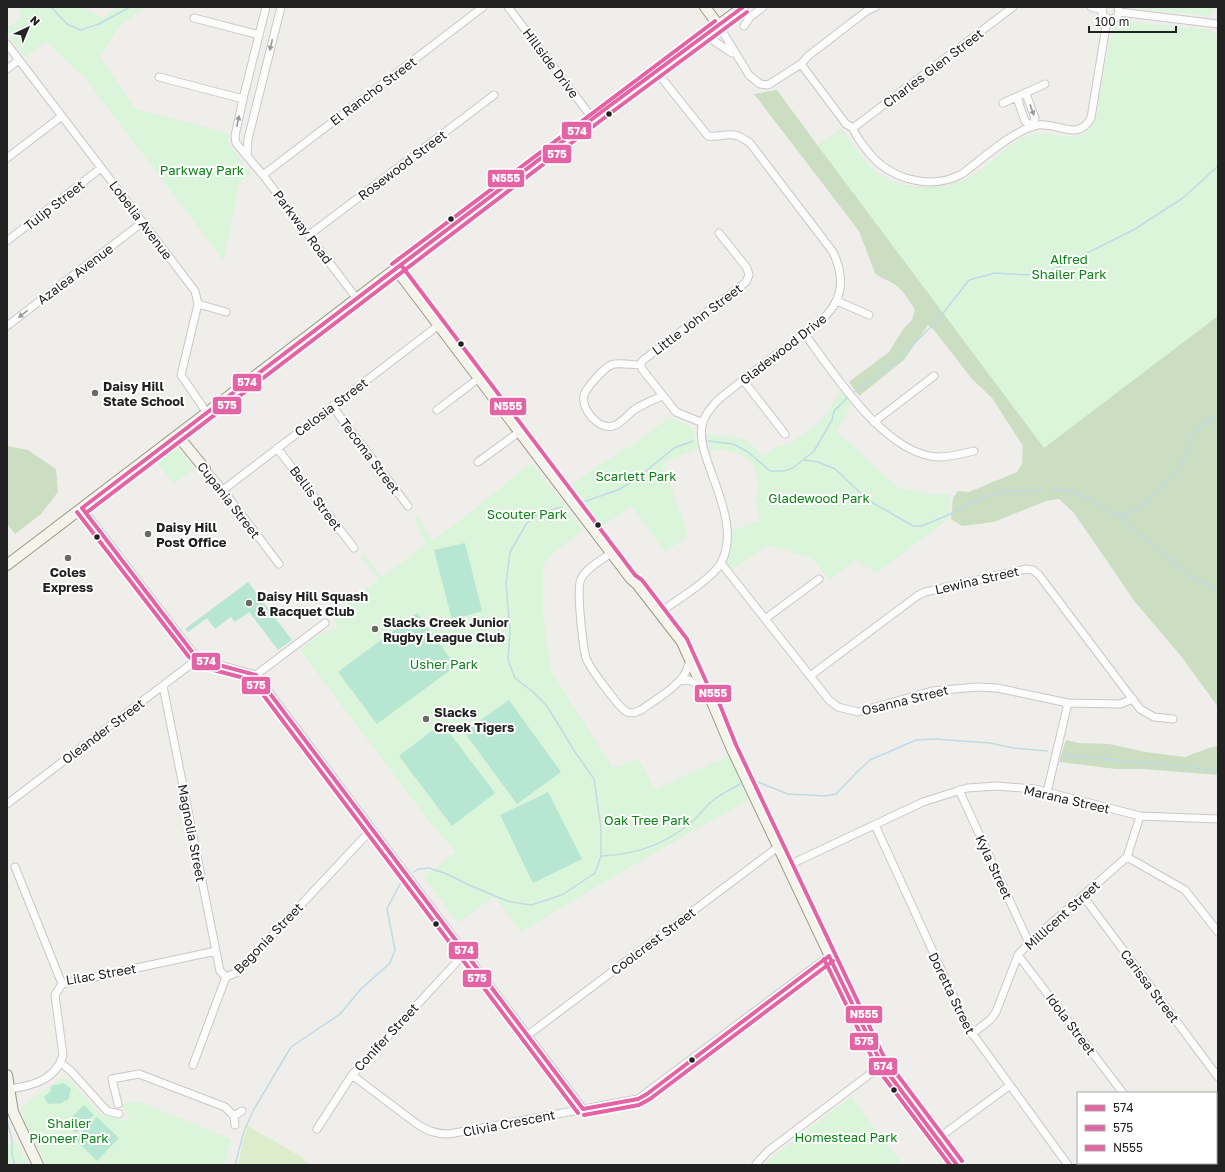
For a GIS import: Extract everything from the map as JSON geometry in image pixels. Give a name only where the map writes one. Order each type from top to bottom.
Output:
[{"type":"street","name":"Parkway Road","points":[[266,7],[235,136],[238,147],[248,155],[263,174],[357,299]]},
{"type":"street","points":[[248,155],[248,139],[281,7]]},
{"type":"street","name":"El Rancho Street","points":[[263,174],[483,7]]},
{"type":"street","name":"Hillside Drive","points":[[508,7],[593,119]]},
{"type":"street","points":[[705,7],[719,26],[749,75],[760,84],[768,85],[801,64],[808,56],[868,10],[875,7]]},
{"type":"street","points":[[7,565],[593,119],[719,26],[742,7]]},
{"type":"street","points":[[744,26],[750,17],[763,7]]},
{"type":"street","name":"Charles Glen Street","points":[[853,128],[1013,7]]},
{"type":"street","points":[[1091,7],[1102,9],[1102,15],[1107,20]]},
{"type":"street","points":[[1107,20],[1116,18],[1118,10],[1218,24]]},
{"type":"street","points":[[194,18],[259,35]]},
{"type":"street","points":[[801,64],[846,124],[853,128],[855,135],[874,160],[890,172],[904,178],[934,182],[955,178],[1019,132],[1032,127],[1040,125],[1076,131],[1087,125],[1091,118],[1107,20]]},
{"type":"street","points":[[703,38],[711,39],[732,53],[735,53]]},
{"type":"street","name":"Lobelia Avenue","points":[[7,44],[196,291],[198,304]]},
{"type":"street","points":[[7,69],[19,60]]},
{"type":"street","name":"Gladewood Drive","points":[[656,72],[708,136],[716,138],[729,135],[738,136],[750,143],[833,252],[839,265],[841,278],[840,291],[837,301],[821,320],[718,399],[708,410],[703,423],[703,446],[726,520],[728,535],[721,563],[712,575],[658,614]]},
{"type":"street","points":[[160,77],[243,99]]},
{"type":"street","points":[[1003,104],[1045,84]]},
{"type":"street","points":[[1026,94],[1036,118],[1032,127]]},
{"type":"street","name":"Rosewood Street","points":[[310,235],[494,95]]},
{"type":"street","points":[[1017,98],[1025,121],[1032,127]]},
{"type":"street","points":[[7,158],[62,116]]},
{"type":"street","name":"Tulip Street","points":[[7,242],[101,168]]},
{"type":"street","name":"Azalea Avenue","points":[[7,326],[143,222]]},
{"type":"street","name":"Little John Street","points":[[641,365],[642,361],[746,282],[749,275],[747,268],[719,233]]},
{"type":"street","points":[[396,269],[611,553],[631,579],[637,584],[681,650],[695,682],[731,746]]},
{"type":"street","points":[[837,301],[869,315]]},
{"type":"street","points":[[207,413],[181,375],[198,304],[226,312]]},
{"type":"street","name":"Celosia Street","points":[[223,490],[439,325]]},
{"type":"street","points":[[804,333],[862,409],[874,422],[903,446],[920,454],[937,457],[952,456],[974,451]]},
{"type":"street","points":[[662,396],[636,408],[614,426],[606,427],[596,422],[588,411],[584,396],[587,388],[611,365],[641,365],[642,369],[662,396],[676,412],[703,423]]},
{"type":"street","points":[[874,422],[934,376]]},
{"type":"street","points":[[438,410],[479,378]]},
{"type":"street","points":[[743,380],[785,434]]},
{"type":"street","name":"Tecoma Street","points":[[332,406],[408,506]]},
{"type":"street","points":[[478,462],[519,432]]},
{"type":"street","name":"Cupania Street","points":[[178,436],[223,490],[279,564]]},
{"type":"street","name":"Bellis Street","points":[[277,448],[354,548]]},
{"type":"street","points":[[82,508],[193,653],[199,658],[216,665],[256,676],[583,1109]]},
{"type":"street","points":[[611,553],[584,574],[579,584],[584,647],[590,664],[620,707],[627,712],[635,713],[680,681],[687,673],[688,666]]},
{"type":"street","name":"Osanna Street","points":[[721,563],[810,676],[834,704],[848,711],[858,712],[932,691],[963,687],[997,688],[1068,703],[1120,704],[1132,699]]},
{"type":"street","name":"Lewina Street","points":[[810,676],[917,596],[926,592],[1026,569],[1033,570],[1039,575],[1132,699],[1147,713],[1172,719]]},
{"type":"street","points":[[765,619],[819,579]]},
{"type":"street","points":[[658,614],[686,649],[699,680],[712,702],[829,956],[882,1065],[957,1165]]},
{"type":"street","points":[[256,676],[325,623]]},
{"type":"street","name":"Oleander Street","points":[[7,804],[199,658]]},
{"type":"street","points":[[680,681],[689,680],[695,682]]},
{"type":"street","name":"Magnolia Street","points":[[163,686],[220,971],[226,977]]},
{"type":"street","points":[[1048,792],[1068,703]]},
{"type":"street","name":"Marana Street","points":[[787,866],[923,802],[959,790],[997,786],[1035,789],[1140,816],[1218,819]]},
{"type":"street","name":"Kyla Street","points":[[959,790],[1029,943]]},
{"type":"street","name":"Millicent Street","points":[[972,1034],[991,1019],[996,1012],[1018,955],[1029,943],[1126,857],[1140,816]]},
{"type":"street","name":"Doretta Street","points":[[875,825],[972,1034],[1008,1086],[1068,1165]]},
{"type":"street","name":"Begonia Street","points":[[193,1065],[226,977],[238,972],[372,829]]},
{"type":"street","name":"Coolcrest Street","points":[[528,1035],[778,847]]},
{"type":"street","points":[[1126,857],[1185,890],[1218,932]]},
{"type":"street","name":"Lilac Street","points":[[15,867],[62,984],[216,951]]},
{"type":"street","name":"Carissa Street","points":[[1083,896],[1218,1077]]},
{"type":"street","name":"Conifer Street","points":[[317,1129],[352,1075],[465,953]]},
{"type":"street","name":"Idola Street","points":[[1018,955],[1122,1092]]},
{"type":"street","name":"Clivia Crescent","points":[[352,1075],[417,1124],[428,1131],[438,1134],[457,1133],[638,1099],[647,1094],[829,956]]},
{"type":"street","points":[[9,1089],[44,1080],[61,1064],[63,1055],[55,995],[62,984]]},
{"type":"street","points":[[61,1064],[71,1071],[107,1111],[119,1114]]},
{"type":"street","points":[[756,1164],[768,1151],[882,1065]]},
{"type":"street","points":[[118,1104],[112,1079],[139,1074],[225,1107],[234,1116],[235,1125]]},
{"type":"street","points":[[7,1075],[13,1112],[38,1165]]},
{"type":"street","points":[[937,1139],[1008,1086]]},
{"type":"street","points":[[234,1116],[242,1111]]},
{"type":"green space","name":"Parkway Park","points":[[18,7],[81,7],[103,18],[117,7],[145,7],[120,26],[100,57],[135,109],[228,133],[228,142],[251,174],[239,184],[224,261],[85,78],[46,42],[25,57],[7,33],[7,28],[22,17]]},
{"type":"green space","points":[[1124,7],[1213,7],[1213,12],[1209,16]]},
{"type":"green space","name":"Alfred Shailer Park","points":[[1124,21],[1209,30],[1218,37],[1218,316],[1044,448],[818,146],[841,129],[859,154],[882,176],[895,183],[924,188],[953,184],[966,179],[984,168],[1001,152],[1027,136],[1047,134],[1075,136],[1084,134],[1091,128],[1096,118],[1111,32],[1118,23]]},
{"type":"green space","name":"Alfred Shailer Park","points":[[1170,27],[1209,30],[1218,37],[1218,707],[1181,656],[1135,602],[1074,513],[1059,499],[1046,501],[994,522],[962,526],[951,519],[953,498],[958,491],[969,492],[1017,472],[1022,464],[1023,446],[992,398],[972,379],[934,330],[928,325],[904,360],[859,396],[849,382],[889,352],[904,328],[912,320],[915,310],[905,294],[899,288],[875,273],[859,231],[754,94],[777,90],[818,146],[841,129],[867,164],[883,176],[895,183],[909,186],[923,188],[937,187],[965,180],[977,173],[1013,144],[1026,136],[1080,154]]},
{"type":"green space","name":"Gladewood Park","points":[[844,386],[855,400],[836,431],[897,487],[929,494],[950,494],[948,519],[877,573],[855,560],[829,580],[812,558],[767,545],[731,571],[725,564],[731,544],[732,531],[760,521],[756,503],[758,481],[753,465],[745,456],[721,449],[710,451],[707,435],[728,436],[749,441],[763,457],[777,446],[788,445],[821,421]]},
{"type":"green space","name":"Scarlett Park","points":[[669,417],[686,424],[693,430],[698,448],[663,463],[688,536],[665,552],[632,506],[601,527],[571,485],[599,465],[636,443]]},
{"type":"green space","points":[[8,446],[28,450],[56,469],[58,492],[41,514],[15,534],[7,524]]},
{"type":"green space","points":[[177,447],[194,469],[174,484],[157,462]]},
{"type":"green space","name":"Usher Park","points":[[532,463],[583,530],[554,552],[543,565],[543,612],[551,671],[613,768],[639,759],[655,789],[729,756],[748,800],[616,875],[521,932],[495,896],[458,923],[424,877],[456,852],[433,826],[300,650],[322,633],[331,631],[338,627],[332,615],[379,579],[361,556],[363,554],[382,577],[426,544],[414,518],[418,516],[432,541]]},
{"type":"green space","points":[[465,543],[482,611],[452,620],[434,550]]},
{"type":"green space","points":[[248,582],[292,640],[278,650],[249,612],[235,622],[231,617],[215,629],[207,618],[188,632],[185,629]]},
{"type":"green space","points":[[417,613],[456,666],[377,724],[338,672]]},
{"type":"green space","points":[[509,700],[561,772],[517,804],[464,732]]},
{"type":"green space","points":[[442,723],[495,793],[452,826],[399,756]]},
{"type":"green space","points":[[1066,740],[1079,743],[1109,744],[1146,752],[1185,757],[1218,746],[1218,775],[1143,769],[1116,769],[1059,762]]},
{"type":"green space","points":[[548,792],[582,859],[533,883],[500,815]]},
{"type":"green space","name":"Shailer Pioneer Park","points":[[60,1079],[68,1079],[102,1115],[127,1121],[130,1112],[124,1110],[121,1104],[138,1101],[231,1139],[224,1165],[47,1165],[27,1126],[22,1106]]},
{"type":"green space","points":[[64,1083],[71,1089],[68,1100],[62,1103],[48,1104],[44,1097],[51,1091],[51,1086]]},
{"type":"green space","name":"Homestead Park","points":[[851,1097],[903,1165],[766,1165],[767,1161]]},
{"type":"green space","points":[[84,1105],[94,1115],[76,1133],[66,1123]]},
{"type":"green space","points":[[97,1117],[119,1138],[97,1161],[75,1139]]},
{"type":"green space","points":[[247,1125],[301,1157],[311,1165],[238,1165]]},
{"type":"green space","points":[[16,1142],[28,1165],[7,1165],[7,1144]]},
{"type":"waterway","points":[[51,7],[67,24],[80,30],[99,24],[130,7]]},
{"type":"waterway","points":[[853,393],[893,364],[937,321],[969,280],[995,273],[1028,275],[1049,272],[1135,229],[1183,198],[1218,166]]},
{"type":"waterway","points":[[708,441],[733,444],[748,452],[770,471],[784,471],[793,468],[814,451],[832,420],[834,411],[847,398]]},
{"type":"waterway","points":[[1051,490],[1072,492],[1092,500],[1114,514],[1122,515],[1130,513],[1148,500],[1167,482],[1186,456],[1191,438],[1196,430],[1218,415]]},
{"type":"waterway","points":[[586,501],[620,489],[640,476],[674,448],[693,441]]},
{"type":"waterway","points":[[804,460],[818,462],[835,469],[868,500],[913,526],[922,526],[955,512],[979,499],[1001,492],[1042,490]]},
{"type":"waterway","points":[[414,872],[418,869],[429,868],[447,874],[507,901],[531,905],[562,895],[595,873],[601,856],[601,828],[594,779],[575,752],[547,706],[533,692],[515,678],[508,660],[510,631],[506,583],[510,552],[527,523],[540,513],[562,507]]},
{"type":"waterway","points":[[1121,515],[1133,529],[1191,577],[1218,590]]},
{"type":"waterway","points":[[758,782],[788,794],[825,796],[836,794],[870,760],[916,740],[935,739],[990,743],[1013,748],[1047,751]]},
{"type":"waterway","points":[[1064,755],[1218,770]]},
{"type":"waterway","points":[[602,856],[627,853],[650,847],[671,837],[692,822],[714,799],[740,784]]},
{"type":"waterway","points":[[235,1165],[244,1131],[254,1109],[291,1047],[340,1014],[361,989],[390,963],[395,950],[387,909],[402,880]]},
{"type":"waterway","points":[[7,1121],[12,1139],[12,1154],[15,1165]]},
{"type":"transit line","name":"574","points":[[82,508],[604,110],[743,7]]},
{"type":"transit line","name":"575","points":[[86,513],[608,115],[747,12]]},
{"type":"transit line","name":"N555","points":[[392,264],[715,21]]},
{"type":"transit line","name":"N555","points":[[401,265],[635,575],[642,580],[687,639],[709,688],[718,700],[736,745],[884,1057],[962,1161]]},
{"type":"transit line","name":"574","points":[[82,508],[193,653],[204,661],[256,675],[583,1109]]},
{"type":"transit line","name":"575","points":[[77,512],[189,657],[202,667],[252,680],[578,1113]]},
{"type":"transit line","name":"574","points":[[829,956],[882,1065],[957,1165]]},
{"type":"transit line","name":"574","points":[[583,1109],[638,1099],[647,1094],[829,956]]},
{"type":"transit line","name":"575","points":[[824,959],[877,1068],[950,1165]]},
{"type":"transit line","name":"575","points":[[584,1115],[639,1105],[650,1099],[833,961]]},
{"type":"place","name":"Daisy Hill State School","points":[[95,393]]},
{"type":"place","name":"Daisy Hill Post Office","points":[[148,534]]},
{"type":"place","name":"Coles Express","points":[[68,558]]},
{"type":"place","name":"Daisy Hill Squash & Racquet Club","points":[[249,603]]},
{"type":"place","name":"Slacks Creek Junior Rugby League Club","points":[[375,629]]},
{"type":"place","name":"Slacks Creek Tigers","points":[[426,719]]},
{"type":"park label","name":"Scouter Park","points":[[527,514]]},
{"type":"park label","name":"Oak Tree Park","points":[[647,820]]}]
